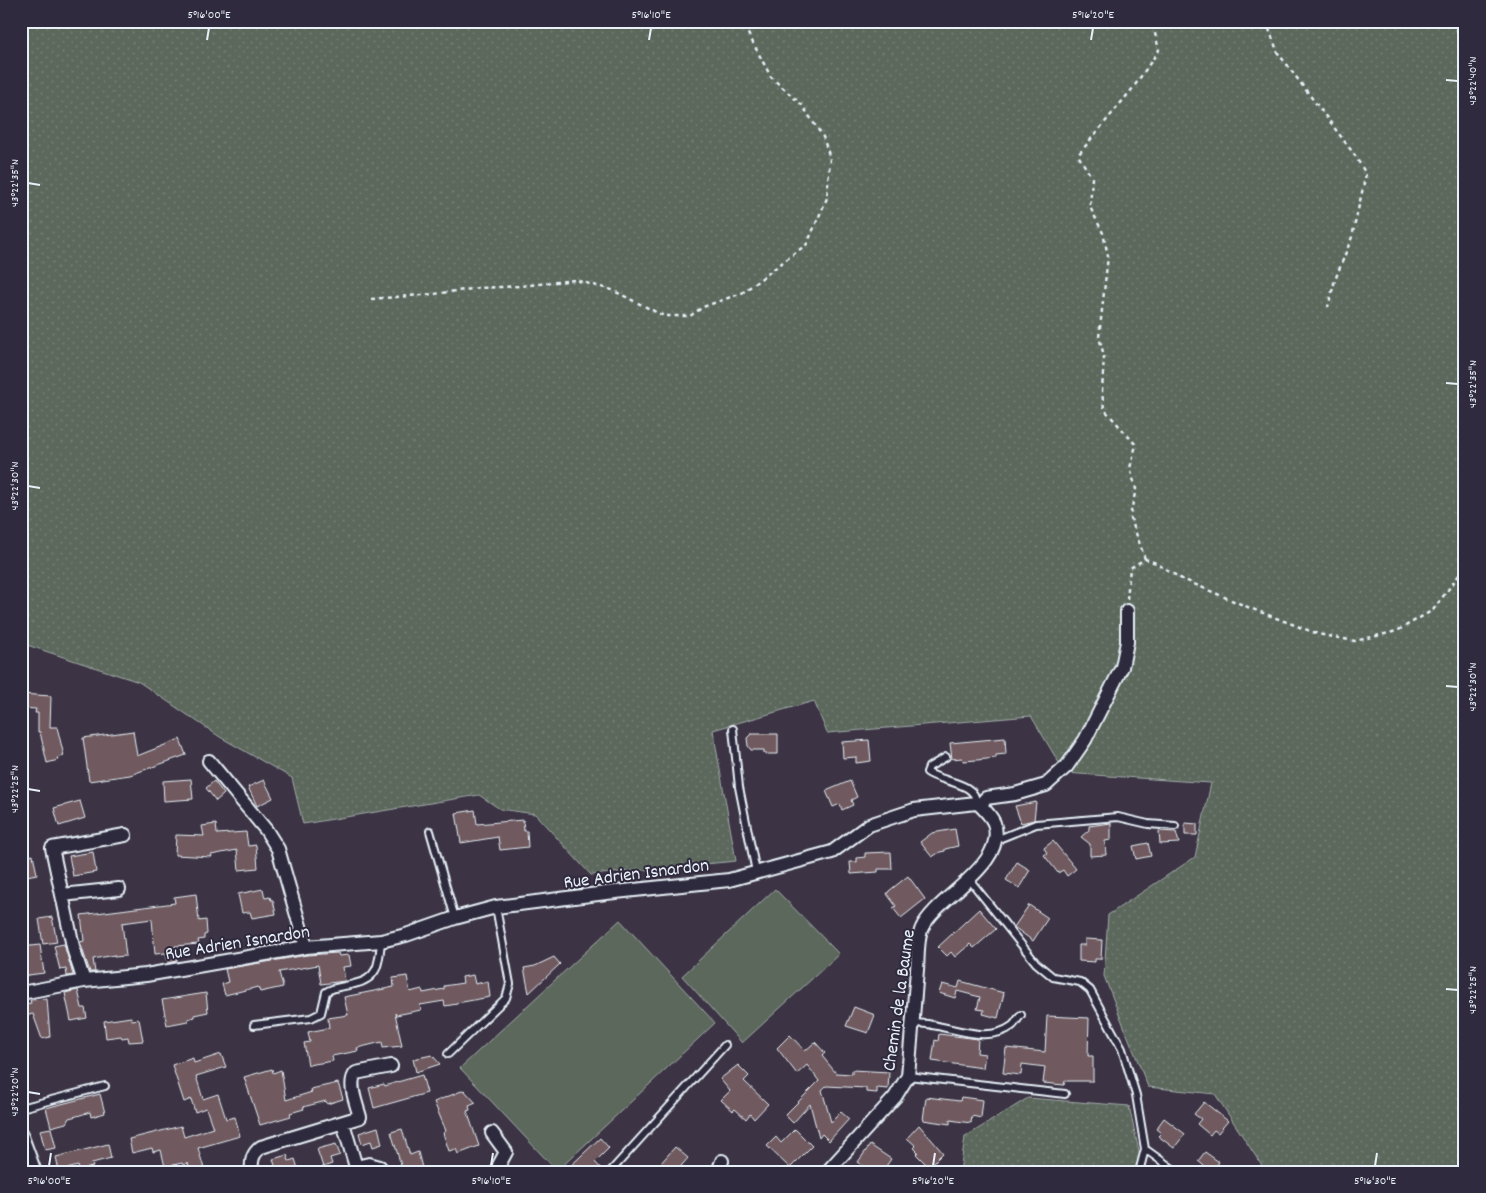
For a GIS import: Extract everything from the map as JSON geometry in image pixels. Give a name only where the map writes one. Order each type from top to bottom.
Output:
[{"type":"street","name":"Rue Adrien Isnardon","points":[[21,993],[84,981],[146,975],[306,947],[381,941],[406,936],[455,918],[496,907],[729,880],[832,852],[869,825],[914,810],[978,804],[986,798],[1015,794],[1046,785],[1067,766],[1085,740],[1122,667],[1127,642],[1127,611]]},
{"type":"street","points":[[209,761],[266,830],[278,848],[306,947]]},
{"type":"street","points":[[978,804],[994,823],[994,840]]},
{"type":"street","points":[[84,981],[74,951],[52,848],[125,835]]},
{"type":"street","name":"Chemin de la Baume","points":[[832,1170],[895,1096],[908,1076],[922,929],[948,897],[969,879],[991,853],[994,840]]},
{"type":"street","points":[[62,895],[119,889]]},
{"type":"street","points":[[252,1172],[254,1153],[260,1147],[360,1117],[352,1082],[353,1076],[356,1073],[391,1066]]},
{"type":"street","points":[[343,1122],[357,1169],[369,1164],[380,1167],[383,1172]]},
{"type":"street","points":[[492,1133],[506,1152],[498,1172]]},
{"type":"street","points":[[21,1134],[35,1172]]},
{"type":"lane","points":[[733,729],[739,787],[756,872]]},
{"type":"lane","points":[[946,757],[929,767],[927,772],[934,776],[951,780],[972,791],[978,804]]},
{"type":"lane","points":[[994,840],[1036,824],[1118,816],[1148,824],[1175,826]]},
{"type":"lane","points":[[430,831],[455,918]]},
{"type":"lane","points":[[969,879],[1036,963],[1053,977],[1080,982],[1090,990],[1122,1049],[1136,1095],[1144,1149],[1139,1172]]},
{"type":"lane","points":[[448,1054],[506,998],[510,984],[496,907]]},
{"type":"lane","points":[[254,1025],[311,1018],[322,1013],[326,992],[334,987],[355,984],[374,974],[379,964],[381,941]]},
{"type":"lane","points":[[913,1023],[930,1024],[976,1034],[989,1034],[1001,1032],[1012,1026],[1021,1015]]},
{"type":"lane","points":[[610,1172],[726,1045]]},
{"type":"lane","points":[[908,1076],[1065,1094]]},
{"type":"lane","points":[[21,1108],[105,1086]]},
{"type":"lane","points":[[1144,1149],[1177,1172]]},
{"type":"path","points":[[371,299],[575,280],[612,290],[664,316],[690,316],[703,307],[742,293],[807,244],[827,198],[830,158],[823,137],[802,105],[771,77],[743,21]]},
{"type":"path","points":[[1145,559],[1130,516],[1136,489],[1130,468],[1136,445],[1104,409],[1102,392],[1104,356],[1099,338],[1108,256],[1103,233],[1090,207],[1092,178],[1078,155],[1133,88],[1159,50],[1152,21]]},
{"type":"path","points":[[1266,21],[1278,53],[1354,154],[1366,174],[1352,237],[1335,280],[1328,307]]},
{"type":"path","points":[[1455,21],[1462,48],[1465,51]]},
{"type":"path","points":[[1145,559],[1156,563],[1180,578],[1258,612],[1318,634],[1354,641],[1397,631],[1433,610],[1465,568]]},
{"type":"path","points":[[1127,611],[1130,568],[1145,559]]},
{"type":"green space","points":[[21,21],[1465,21],[1465,1172],[1266,1172],[1215,1094],[1148,1087],[1104,976],[1108,915],[1195,857],[1211,783],[1065,773],[1031,716],[827,733],[814,701],[713,730],[736,861],[591,875],[535,814],[500,809],[479,795],[303,824],[292,778],[220,737],[139,682],[21,643]]},
{"type":"green space","points":[[775,889],[839,954],[742,1043],[682,976]]},
{"type":"green space","points":[[620,920],[715,1023],[557,1171],[460,1068]]},
{"type":"green space","points":[[1028,1098],[1129,1106],[1140,1156],[1134,1172],[960,1172],[965,1137]]},
{"type":"building","points":[[21,694],[51,696],[50,727],[57,727],[64,756],[57,758],[58,760],[47,763],[40,732],[38,732],[38,713],[35,713],[36,709],[21,708]]},
{"type":"building","points":[[133,731],[137,756],[180,739],[186,755],[130,775],[89,781],[83,738]]},
{"type":"building","points":[[751,734],[778,734],[778,754],[764,754],[764,750],[751,750],[748,746],[747,738]]},
{"type":"building","points":[[1005,738],[1006,754],[996,755],[996,758],[963,761],[962,758],[952,759],[950,743]]},
{"type":"building","points":[[869,740],[871,761],[856,763],[856,757],[843,758],[842,742]]},
{"type":"building","points":[[191,779],[193,799],[164,801],[163,781]]},
{"type":"building","points":[[264,780],[273,798],[257,806],[248,787]]},
{"type":"building","points":[[214,781],[224,794],[216,801],[206,788]]},
{"type":"building","points":[[850,781],[857,797],[851,800],[853,805],[842,810],[840,804],[833,807],[826,791]]},
{"type":"building","points":[[80,801],[85,818],[59,826],[54,808]]},
{"type":"building","points":[[1036,802],[1034,820],[1021,823],[1015,806]]},
{"type":"building","points":[[475,810],[477,824],[523,820],[524,831],[527,831],[528,847],[500,850],[498,837],[461,843],[456,813]]},
{"type":"building","points":[[1111,823],[1111,840],[1105,841],[1106,855],[1090,856],[1090,844],[1081,837],[1089,830],[1089,826]]},
{"type":"building","points":[[1185,823],[1197,824],[1197,835],[1185,835]]},
{"type":"building","points":[[216,824],[217,834],[246,832],[248,846],[256,845],[258,868],[239,870],[237,850],[211,855],[212,857],[175,855],[176,835],[204,836],[202,826]]},
{"type":"building","points":[[955,829],[958,846],[945,849],[945,851],[932,857],[920,842],[932,833]]},
{"type":"building","points":[[1159,831],[1176,832],[1179,843],[1160,844]]},
{"type":"building","points":[[1053,841],[1076,869],[1067,876],[1063,870],[1058,873],[1044,855],[1047,853],[1044,848]]},
{"type":"building","points":[[1148,843],[1151,856],[1136,859],[1133,846]]},
{"type":"building","points":[[93,852],[96,872],[73,876],[69,856]]},
{"type":"building","points":[[891,852],[892,869],[878,869],[878,872],[851,874],[850,862],[857,862],[857,858],[865,857],[865,853]]},
{"type":"building","points":[[33,855],[37,874],[21,877],[21,858]]},
{"type":"building","points":[[1017,862],[1030,870],[1019,888],[1006,880]]},
{"type":"building","points":[[908,876],[925,899],[901,918],[893,908],[896,906],[887,894]]},
{"type":"building","points":[[263,889],[265,898],[270,897],[273,900],[276,914],[252,918],[250,912],[242,913],[238,894]]},
{"type":"building","points":[[196,894],[199,921],[206,920],[207,934],[204,935],[204,939],[198,940],[199,944],[175,946],[177,961],[168,963],[166,953],[155,954],[152,919],[122,923],[126,956],[114,957],[114,955],[93,959],[95,972],[90,972],[80,942],[84,941],[81,915],[175,903],[174,897]]},
{"type":"building","points":[[1029,905],[1048,918],[1033,941],[1014,927]]},
{"type":"building","points":[[979,909],[996,929],[974,948],[970,944],[955,957],[951,952],[947,956],[938,947]]},
{"type":"building","points":[[52,917],[57,942],[43,944],[39,919]]},
{"type":"building","points":[[1085,939],[1102,940],[1101,959],[1095,959],[1095,962],[1079,961],[1079,945],[1085,945]]},
{"type":"building","points":[[64,944],[73,975],[67,976],[66,969],[60,970],[54,946]]},
{"type":"building","points":[[40,945],[44,973],[21,976],[21,947]]},
{"type":"building","points":[[338,953],[339,956],[349,955],[351,966],[343,967],[345,981],[321,984],[318,965],[279,972],[283,987],[260,992],[258,987],[225,995],[222,984],[228,982],[225,969],[307,955]]},
{"type":"building","points":[[554,957],[560,964],[529,993],[524,968],[535,966]]},
{"type":"building","points":[[473,975],[475,984],[488,981],[490,997],[445,1006],[444,1001],[420,1005],[421,1010],[396,1015],[395,1013],[402,1046],[383,1048],[382,1042],[357,1048],[358,1051],[332,1056],[333,1061],[308,1065],[304,1043],[310,1042],[308,1032],[329,1028],[328,1018],[348,1015],[344,997],[394,987],[393,978],[407,976],[410,992],[422,989],[423,993],[444,989],[444,986],[463,983],[462,977]]},
{"type":"building","points":[[960,981],[1004,993],[998,1018],[983,1014],[984,1010],[977,1009],[980,997],[957,991],[955,998],[939,993],[942,984],[958,988]]},
{"type":"building","points":[[78,990],[82,1008],[85,1008],[87,1018],[71,1021],[65,993]]},
{"type":"building","points":[[206,993],[208,1012],[194,1015],[188,1021],[167,1025],[162,1000]]},
{"type":"building","points":[[47,999],[50,1037],[42,1039],[33,1014],[21,1017],[21,1005],[31,1003],[30,1000]]},
{"type":"building","points":[[854,1007],[875,1015],[868,1033],[846,1026]]},
{"type":"building","points":[[1047,1016],[1089,1018],[1088,1056],[1093,1056],[1093,1081],[1065,1081],[1064,1085],[1043,1083],[1045,1067],[1022,1064],[1021,1075],[1003,1073],[1006,1048],[1045,1052]]},
{"type":"building","points":[[131,1017],[132,1020],[139,1019],[143,1041],[129,1042],[128,1037],[122,1038],[121,1036],[106,1038],[104,1021]]},
{"type":"building","points":[[939,1034],[978,1039],[977,1053],[985,1054],[983,1068],[932,1061],[935,1040],[938,1041]]},
{"type":"building","points":[[790,1035],[805,1051],[815,1042],[825,1053],[822,1056],[836,1073],[852,1074],[852,1070],[889,1072],[888,1089],[877,1088],[877,1093],[866,1092],[866,1088],[826,1086],[822,1090],[831,1122],[841,1112],[849,1119],[829,1141],[822,1134],[819,1138],[810,1104],[793,1123],[785,1115],[819,1081],[807,1065],[797,1074],[777,1048]]},
{"type":"building","points":[[221,1054],[226,1067],[196,1076],[203,1099],[218,1094],[226,1119],[235,1117],[240,1136],[198,1148],[205,1172],[190,1172],[188,1163],[165,1167],[161,1150],[153,1152],[152,1148],[132,1153],[129,1139],[181,1126],[184,1137],[213,1128],[206,1108],[195,1112],[191,1099],[184,1102],[172,1065],[193,1058],[194,1063]]},
{"type":"building","points":[[432,1055],[440,1064],[416,1072],[413,1059]]},
{"type":"building","points":[[738,1065],[749,1076],[744,1081],[768,1104],[754,1119],[750,1114],[746,1119],[721,1100],[730,1091],[720,1079]]},
{"type":"building","points":[[272,1069],[273,1073],[281,1070],[286,1100],[312,1092],[311,1089],[338,1083],[343,1099],[327,1104],[326,1101],[303,1107],[304,1109],[290,1113],[291,1116],[260,1125],[244,1077]]},
{"type":"building","points":[[422,1075],[427,1093],[374,1108],[369,1088],[384,1084],[385,1086]]},
{"type":"building","points":[[464,1090],[476,1103],[469,1106],[470,1110],[467,1111],[479,1146],[458,1154],[456,1149],[449,1151],[443,1133],[446,1131],[434,1102]]},
{"type":"building","points":[[100,1094],[105,1113],[91,1117],[90,1112],[69,1118],[66,1123],[51,1127],[46,1108]]},
{"type":"building","points":[[926,1097],[960,1101],[961,1097],[983,1100],[981,1118],[972,1116],[971,1123],[950,1120],[950,1124],[923,1120]]},
{"type":"building","points":[[1204,1102],[1228,1121],[1218,1133],[1214,1130],[1210,1135],[1197,1124],[1201,1119],[1194,1114]]},
{"type":"building","points":[[1164,1118],[1185,1134],[1174,1148],[1158,1136],[1161,1133],[1156,1129]]},
{"type":"building","points":[[919,1125],[943,1153],[929,1167],[916,1154],[918,1152],[914,1148],[916,1146],[907,1138]]},
{"type":"building","points":[[378,1127],[382,1144],[373,1147],[371,1141],[362,1144],[359,1133]]},
{"type":"building","points":[[51,1128],[56,1148],[45,1150],[40,1130]]},
{"type":"building","points":[[402,1129],[410,1155],[418,1152],[423,1172],[403,1172],[391,1132]]},
{"type":"building","points":[[795,1129],[812,1146],[790,1168],[767,1146],[776,1137],[781,1143]]},
{"type":"building","points":[[600,1138],[609,1148],[595,1162],[604,1172],[564,1172]]},
{"type":"building","points":[[108,1144],[111,1158],[92,1163],[93,1167],[79,1170],[78,1166],[59,1171],[56,1157]]},
{"type":"building","points":[[336,1144],[340,1155],[330,1158],[332,1164],[323,1167],[317,1149]]},
{"type":"building","points":[[870,1145],[891,1159],[882,1172],[872,1172],[858,1162]]},
{"type":"building","points":[[675,1147],[688,1158],[676,1172],[653,1172]]},
{"type":"building","points":[[1205,1152],[1219,1162],[1212,1172],[1198,1161]]},
{"type":"building","points":[[287,1155],[289,1161],[295,1159],[299,1172],[277,1172],[273,1159]]}]
